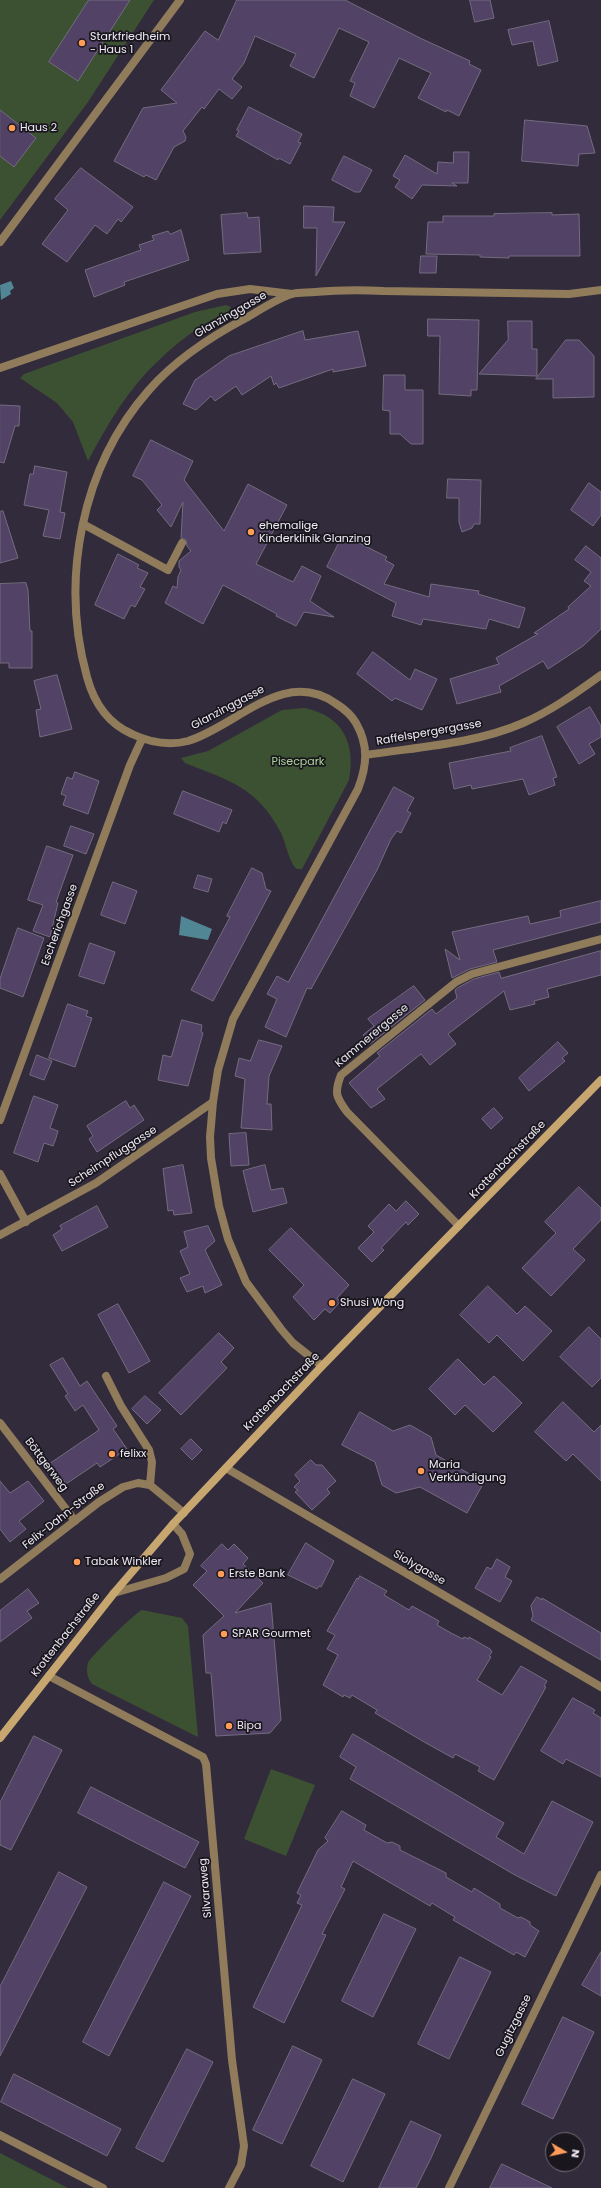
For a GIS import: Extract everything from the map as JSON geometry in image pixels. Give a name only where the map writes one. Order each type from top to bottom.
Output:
[{"type":"main road","name":"Krottenbachstraße","points":[[0,1738],[114,1593],[173,1524],[322,1366],[601,1080]]},
{"type":"street","points":[[0,242],[180,0]]},
{"type":"street","name":"Glanzinggasse","points":[[0,368],[217,294],[250,289],[292,294],[339,290],[569,294],[601,290]]},
{"type":"street","name":"Glanzinggasse","points":[[292,294],[210,337],[187,355],[147,392],[112,444],[88,499],[76,575],[76,609],[88,680],[102,711],[115,724],[142,739],[163,743],[189,741],[203,736],[276,695],[305,692],[329,698],[353,717],[365,742],[365,770],[358,789],[233,1019],[218,1070],[210,1137],[214,1178],[226,1232],[235,1259],[246,1282],[273,1319],[294,1343],[322,1366]]},
{"type":"street","points":[[83,524],[168,570],[182,543]]},
{"type":"street","name":"Raffelspergergasse","points":[[366,755],[460,741],[521,724],[550,710],[601,675]]},
{"type":"street","name":"Escherichgasse","points":[[0,1120],[130,765],[142,739]]},
{"type":"street","name":"Kammerergasse","points":[[459,1226],[347,1112],[337,1098],[336,1088],[341,1075],[456,982],[472,974],[601,939]]},
{"type":"street","name":"Scheimpfluggasse","points":[[0,1235],[96,1183],[213,1102]]},
{"type":"street","points":[[0,1174],[26,1222]]},
{"type":"street","points":[[106,1376],[121,1406],[149,1450],[152,1462],[150,1485],[184,1513]]},
{"type":"street","name":"Böttgerweg","points":[[0,1423],[74,1521]]},
{"type":"street","name":"Siolygasse","points":[[226,1468],[601,1687]]},
{"type":"street","name":"Felix-Dahn-Straße","points":[[0,1579],[114,1491],[138,1483],[150,1485]]},
{"type":"street","points":[[114,1593],[166,1578],[184,1569],[190,1554],[182,1534],[173,1524]]},
{"type":"street","name":"Silvaraweg","points":[[49,1676],[203,1757],[206,1764],[232,2060],[244,2146],[241,2165],[229,2188]]},
{"type":"street","name":"Gugitzgasse","points":[[449,2188],[601,1875]]},
{"type":"street","points":[[0,2135],[103,2188]]},
{"type":"green space","points":[[0,0],[154,0],[88,102],[0,220]]},
{"type":"green space","points":[[226,305],[231,307],[228,311],[185,338],[164,355],[137,383],[119,408],[88,461],[73,422],[57,403],[20,378],[24,374],[195,312]]},
{"type":"green space","name":"Pisecpark","points":[[305,708],[318,712],[329,718],[337,725],[344,734],[348,744],[351,767],[349,780],[302,869],[297,869],[290,858],[281,833],[272,818],[252,795],[229,781],[185,763],[181,758],[208,751],[282,710]]},
{"type":"green space","points":[[142,1610],[182,1618],[188,1626],[198,1737],[92,1684],[89,1679],[87,1668],[91,1659],[123,1626]]},
{"type":"green space","points":[[271,1769],[315,1785],[286,1856],[244,1839]]},
{"type":"green space","points":[[0,2153],[68,2188],[0,2188]]},
{"type":"water","points":[[11,281],[14,288],[10,291],[11,294],[1,300],[0,285]]},
{"type":"water","points":[[181,916],[212,929],[208,940],[179,935]]},
{"type":"building","name":"Starkfriedheim - Haus 1","points":[[89,0],[130,0],[78,81],[49,62]]},
{"type":"building","points":[[237,0],[345,0],[420,38],[470,61],[469,64],[481,70],[459,116],[447,110],[446,112],[418,98],[431,73],[399,58],[374,108],[350,96],[355,83],[350,81],[369,42],[339,28],[314,78],[290,66],[296,54],[255,36],[244,63],[232,79],[242,87],[232,99],[219,89],[204,109],[202,107],[183,131],[186,137],[185,141],[174,147],[156,180],[146,175],[144,177],[114,161],[143,108],[177,103],[161,90],[205,31],[218,40]]},
{"type":"building","points":[[470,0],[490,0],[494,18],[475,22]]},
{"type":"building","points":[[549,21],[558,61],[538,66],[533,41],[512,45],[508,30]]},
{"type":"building","points":[[249,107],[302,134],[298,142],[301,143],[290,164],[279,158],[278,160],[236,136],[239,131],[237,130]]},
{"type":"building","name":"Haus 2","points":[[0,110],[36,138],[14,167],[0,156]]},
{"type":"building","points":[[525,120],[587,126],[595,153],[579,154],[578,166],[522,161]]},
{"type":"building","points":[[454,152],[469,152],[468,183],[452,183],[457,186],[422,185],[412,199],[395,187],[400,180],[393,176],[405,155],[437,174],[438,162],[453,163]]},
{"type":"building","points":[[344,156],[372,170],[360,192],[355,192],[332,180]]},
{"type":"building","points":[[81,168],[133,207],[121,222],[118,219],[107,234],[95,225],[67,262],[42,244],[68,210],[55,199]]},
{"type":"building","points":[[304,206],[334,207],[333,222],[345,222],[316,276],[317,228],[304,228]]},
{"type":"building","points":[[247,213],[248,218],[259,217],[261,252],[224,254],[221,215]]},
{"type":"building","points":[[552,213],[552,215],[579,214],[580,256],[509,256],[509,258],[480,257],[480,255],[426,254],[428,222],[443,222],[443,216],[494,216],[494,214]]},
{"type":"building","points":[[181,230],[189,260],[124,282],[125,285],[94,297],[85,270],[141,250],[139,245],[154,240],[152,236],[168,231],[170,234]]},
{"type":"building","points":[[421,256],[437,256],[436,273],[420,273]]},
{"type":"building","points":[[428,319],[479,320],[477,390],[471,390],[471,396],[439,394],[440,336],[428,336]]},
{"type":"building","points":[[508,321],[532,321],[532,349],[537,349],[537,376],[479,374],[508,340]]},
{"type":"building","points":[[303,331],[305,340],[358,331],[366,366],[333,372],[333,369],[279,388],[276,383],[274,385],[271,376],[242,395],[236,386],[215,401],[211,396],[196,410],[183,404],[195,380],[229,356]]},
{"type":"building","points":[[566,340],[579,340],[594,356],[594,397],[553,398],[553,379],[536,379]]},
{"type":"building","points":[[384,375],[405,375],[405,390],[423,390],[423,444],[411,444],[400,434],[390,434],[390,411],[383,410]]},
{"type":"building","points":[[0,405],[20,406],[19,426],[15,426],[4,463],[0,462]]},
{"type":"building","name":"ehemalige Kinderklinik Glanzing","points":[[151,440],[193,461],[184,480],[224,531],[248,484],[287,505],[256,564],[293,582],[302,566],[321,576],[310,601],[334,617],[304,612],[296,626],[223,585],[203,624],[165,603],[173,586],[177,588],[178,577],[181,570],[179,567],[179,561],[191,551],[187,546],[186,540],[181,538],[183,502],[171,527],[157,510],[162,505],[142,480],[133,476]]},
{"type":"building","points":[[35,466],[67,472],[60,512],[65,513],[60,539],[43,536],[49,510],[24,505],[30,474],[33,474]]},
{"type":"building","points":[[448,479],[481,480],[480,524],[474,524],[472,528],[462,532],[459,522],[459,498],[447,498]]},
{"type":"building","points":[[589,483],[601,492],[601,515],[593,526],[571,510]]},
{"type":"building","points":[[3,511],[18,558],[0,563],[0,512]]},
{"type":"building","points":[[343,535],[387,557],[385,560],[394,565],[384,584],[429,597],[431,584],[479,591],[478,594],[525,608],[519,628],[489,619],[486,629],[423,619],[421,625],[392,616],[396,603],[327,567]]},
{"type":"building","points":[[586,546],[601,558],[601,629],[583,646],[548,669],[543,661],[499,686],[501,692],[457,704],[450,679],[499,664],[496,658],[538,634],[534,633],[569,609],[568,607],[591,586],[584,581],[591,572],[575,560]]},
{"type":"building","points":[[118,554],[139,565],[137,568],[148,573],[140,587],[145,589],[135,607],[131,605],[124,619],[95,605]]},
{"type":"building","points":[[26,583],[28,590],[30,631],[32,631],[32,668],[9,668],[9,663],[0,663],[0,584]]},
{"type":"building","points":[[373,652],[410,680],[415,669],[437,679],[422,710],[395,698],[392,701],[357,674]]},
{"type":"building","points":[[57,675],[72,729],[40,737],[36,710],[41,709],[34,681]]},
{"type":"building","points":[[590,707],[601,726],[601,737],[589,744],[595,754],[579,764],[557,727]]},
{"type":"building","points":[[542,736],[557,777],[553,778],[555,785],[529,795],[523,779],[472,789],[471,785],[454,789],[449,763],[511,751],[510,748]]},
{"type":"building","points":[[75,772],[99,781],[88,814],[63,805],[66,796],[61,794],[67,777],[72,779]]},
{"type":"building","points":[[394,787],[414,798],[407,811],[411,813],[401,833],[397,831],[391,839],[377,870],[311,989],[307,988],[286,1037],[265,1027],[277,999],[267,994],[277,976],[288,982]]},
{"type":"building","points":[[183,791],[232,810],[226,824],[223,822],[219,832],[174,814]]},
{"type":"building","points":[[71,826],[94,834],[86,854],[64,846]]},
{"type":"building","points":[[47,846],[73,855],[56,902],[58,903],[50,937],[33,931],[43,905],[28,900]]},
{"type":"building","points":[[252,868],[262,873],[266,889],[271,891],[213,1001],[191,990],[230,917],[227,916]]},
{"type":"building","points":[[198,875],[212,879],[208,892],[194,888]]},
{"type":"building","points":[[113,882],[137,891],[125,924],[101,915]]},
{"type":"building","points":[[601,901],[601,922],[493,950],[497,962],[470,969],[452,978],[445,949],[460,960],[452,932],[528,916],[530,924],[561,917],[560,911]]},
{"type":"building","points":[[18,928],[44,938],[23,997],[0,988],[0,979]]},
{"type":"building","points":[[90,943],[115,952],[104,984],[79,976]]},
{"type":"building","points":[[601,951],[601,975],[547,989],[549,997],[534,1001],[535,1004],[510,1010],[504,991],[448,1034],[456,1044],[430,1065],[421,1054],[377,1089],[385,1099],[371,1108],[349,1083],[380,1056],[377,1053],[432,1009],[436,1014],[457,998],[455,990],[474,979],[499,972],[501,978]]},
{"type":"building","points":[[414,986],[425,1000],[370,1044],[363,1035],[374,1026],[368,1019]]},
{"type":"building","points":[[68,1004],[88,1011],[86,1016],[92,1018],[75,1067],[49,1058]]},
{"type":"building","points":[[182,1020],[202,1025],[201,1032],[203,1033],[188,1086],[158,1080],[163,1055],[171,1057]]},
{"type":"building","points":[[259,1040],[282,1046],[269,1076],[267,1104],[271,1104],[272,1130],[241,1128],[245,1079],[235,1076],[239,1058],[250,1061]]},
{"type":"building","points":[[558,1042],[568,1053],[562,1058],[565,1061],[529,1091],[519,1078]]},
{"type":"building","points":[[37,1055],[52,1061],[44,1080],[30,1075]]},
{"type":"building","points":[[34,1096],[58,1105],[50,1128],[58,1131],[56,1138],[53,1146],[44,1143],[38,1162],[14,1153]]},
{"type":"building","points":[[126,1101],[130,1108],[134,1105],[144,1120],[97,1152],[89,1139],[93,1136],[87,1126]]},
{"type":"building","points":[[494,1108],[503,1118],[491,1129],[482,1119]]},
{"type":"building","points":[[246,1133],[249,1165],[231,1166],[229,1134]]},
{"type":"building","points":[[183,1165],[192,1213],[174,1215],[173,1210],[168,1211],[163,1169]]},
{"type":"building","points":[[265,1165],[271,1190],[283,1188],[287,1203],[253,1212],[243,1171]]},
{"type":"building","points":[[579,1187],[601,1208],[601,1220],[573,1249],[585,1260],[551,1296],[522,1268],[556,1233],[545,1222]]},
{"type":"building","points":[[406,1201],[419,1214],[408,1225],[406,1222],[381,1248],[384,1250],[372,1262],[358,1248],[374,1232],[368,1226],[389,1204],[396,1211]]},
{"type":"building","points":[[97,1206],[108,1227],[62,1251],[53,1235],[62,1229],[60,1226]]},
{"type":"building","points":[[208,1226],[215,1241],[205,1250],[222,1285],[205,1293],[203,1286],[187,1292],[180,1278],[190,1274],[180,1251],[188,1247],[184,1232]]},
{"type":"building","points":[[291,1228],[349,1285],[337,1298],[340,1302],[330,1313],[325,1309],[314,1320],[293,1297],[304,1285],[269,1250]]},
{"type":"building","points":[[488,1286],[517,1314],[525,1306],[552,1331],[523,1361],[497,1335],[489,1343],[460,1315]]},
{"type":"building","points":[[118,1304],[150,1361],[129,1373],[98,1315]]},
{"type":"building","points":[[589,1327],[601,1339],[601,1378],[592,1387],[560,1357]]},
{"type":"building","points":[[219,1333],[234,1348],[221,1362],[227,1368],[181,1415],[159,1393]]},
{"type":"building","points":[[63,1358],[80,1386],[87,1381],[117,1426],[113,1429],[127,1449],[100,1467],[97,1463],[66,1484],[62,1478],[59,1480],[49,1464],[99,1430],[83,1405],[75,1411],[65,1396],[68,1394],[50,1365]]},
{"type":"building","points":[[458,1359],[484,1385],[494,1376],[522,1403],[493,1432],[465,1405],[455,1415],[429,1389]]},
{"type":"building","points":[[145,1396],[161,1410],[147,1424],[132,1409]]},
{"type":"building","points":[[563,1402],[594,1432],[601,1425],[601,1481],[573,1454],[566,1461],[535,1432]]},
{"type":"building","name":"Maria Verkündigung","points":[[360,1412],[393,1431],[410,1425],[431,1437],[436,1455],[484,1482],[467,1513],[420,1487],[396,1493],[382,1485],[375,1462],[342,1445]]},
{"type":"building","points":[[191,1439],[202,1450],[192,1460],[181,1449]]},
{"type":"building","points":[[311,1460],[316,1465],[322,1465],[336,1481],[327,1489],[330,1493],[312,1510],[295,1492],[298,1490],[294,1487],[300,1481],[295,1475]]},
{"type":"building","points":[[0,1481],[10,1493],[28,1481],[44,1501],[19,1521],[26,1529],[10,1542],[0,1529]]},
{"type":"building","points":[[306,1543],[334,1561],[321,1587],[319,1586],[317,1589],[288,1575]]},
{"type":"building","points":[[222,1544],[228,1550],[234,1544],[248,1558],[243,1564],[263,1583],[235,1613],[271,1603],[281,1720],[270,1733],[216,1736],[211,1673],[206,1673],[203,1635],[224,1616],[193,1585],[207,1571],[201,1566]]},
{"type":"building","points":[[497,1559],[510,1567],[505,1577],[512,1581],[500,1602],[475,1588],[487,1567],[491,1569]]},
{"type":"building","points":[[360,1576],[387,1591],[384,1595],[409,1610],[412,1606],[439,1621],[437,1625],[451,1633],[463,1639],[464,1637],[469,1639],[469,1637],[490,1649],[492,1652],[489,1656],[491,1657],[477,1680],[502,1695],[521,1666],[547,1681],[544,1686],[546,1687],[494,1780],[478,1771],[480,1767],[455,1754],[453,1758],[426,1743],[375,1713],[377,1710],[352,1695],[350,1698],[344,1695],[343,1697],[323,1685],[338,1655],[327,1649],[335,1635],[327,1631],[357,1578],[358,1579]]},
{"type":"building","points":[[28,1589],[39,1603],[27,1611],[32,1618],[0,1642],[0,1611]]},
{"type":"building","points":[[537,1597],[542,1600],[542,1598],[601,1633],[601,1660],[531,1620],[533,1616],[531,1606]]},
{"type":"building","points":[[573,1698],[595,1710],[593,1713],[601,1718],[601,1777],[566,1759],[563,1764],[541,1751]]},
{"type":"building","points":[[353,1734],[504,1823],[496,1837],[524,1854],[552,1801],[593,1822],[556,1896],[515,1875],[350,1779],[356,1767],[340,1757]]},
{"type":"building","points":[[34,1736],[62,1750],[11,1850],[0,1845],[0,1803]]},
{"type":"building","points":[[91,1787],[199,1842],[185,1868],[78,1813]]},
{"type":"building","points":[[342,1811],[366,1825],[364,1830],[387,1843],[392,1842],[400,1846],[400,1850],[446,1873],[446,1877],[472,1892],[474,1888],[500,1904],[500,1908],[518,1918],[521,1917],[530,1922],[530,1925],[539,1931],[525,1957],[516,1952],[514,1955],[453,1920],[455,1917],[432,1903],[430,1906],[353,1861],[341,1887],[345,1889],[322,1934],[326,1935],[284,2023],[253,2007],[302,1905],[297,1903],[301,1895],[297,1893],[318,1850],[328,1841],[325,1838]]},
{"type":"building","points":[[59,1872],[87,1887],[0,2056],[0,1987]]},
{"type":"building","points":[[164,1882],[191,1896],[109,2056],[83,2042]]},
{"type":"building","points":[[384,1914],[416,1929],[373,2017],[342,2001]]},
{"type":"building","points":[[601,1952],[601,1996],[582,1985]]},
{"type":"building","points":[[460,1957],[491,1972],[449,2059],[418,2044]]},
{"type":"building","points":[[563,2017],[594,2032],[553,2119],[522,2104]]},
{"type":"building","points":[[293,2046],[322,2060],[282,2144],[253,2130]]},
{"type":"building","points":[[187,2049],[213,2062],[163,2162],[136,2148]]},
{"type":"building","points":[[14,2074],[121,2129],[107,2156],[1,2102]]},
{"type":"building","points":[[353,2079],[385,2094],[343,2182],[311,2166]]},
{"type":"building","points":[[411,2121],[441,2135],[431,2158],[416,2188],[379,2188]]},
{"type":"building","points":[[502,2164],[552,2188],[490,2188]]},
{"type":"place","name":"Starkfriedheim - Haus 1","points":[[82,43]]},
{"type":"place","name":"Haus 2","points":[[12,128]]},
{"type":"place","name":"ehemalige Kinderklinik Glanzing","points":[[251,532]]},
{"type":"place","name":"Shusi Wong","points":[[332,1303]]},
{"type":"place","name":"felixx","points":[[112,1454]]},
{"type":"place","name":"Maria Verkündigung","points":[[421,1471]]},
{"type":"place","name":"Tabak Winkler","points":[[77,1562]]},
{"type":"place","name":"Erste Bank","points":[[221,1574]]},
{"type":"place","name":"SPAR Gourmet","points":[[224,1634]]},
{"type":"place","name":"Bipa","points":[[229,1726]]}]
